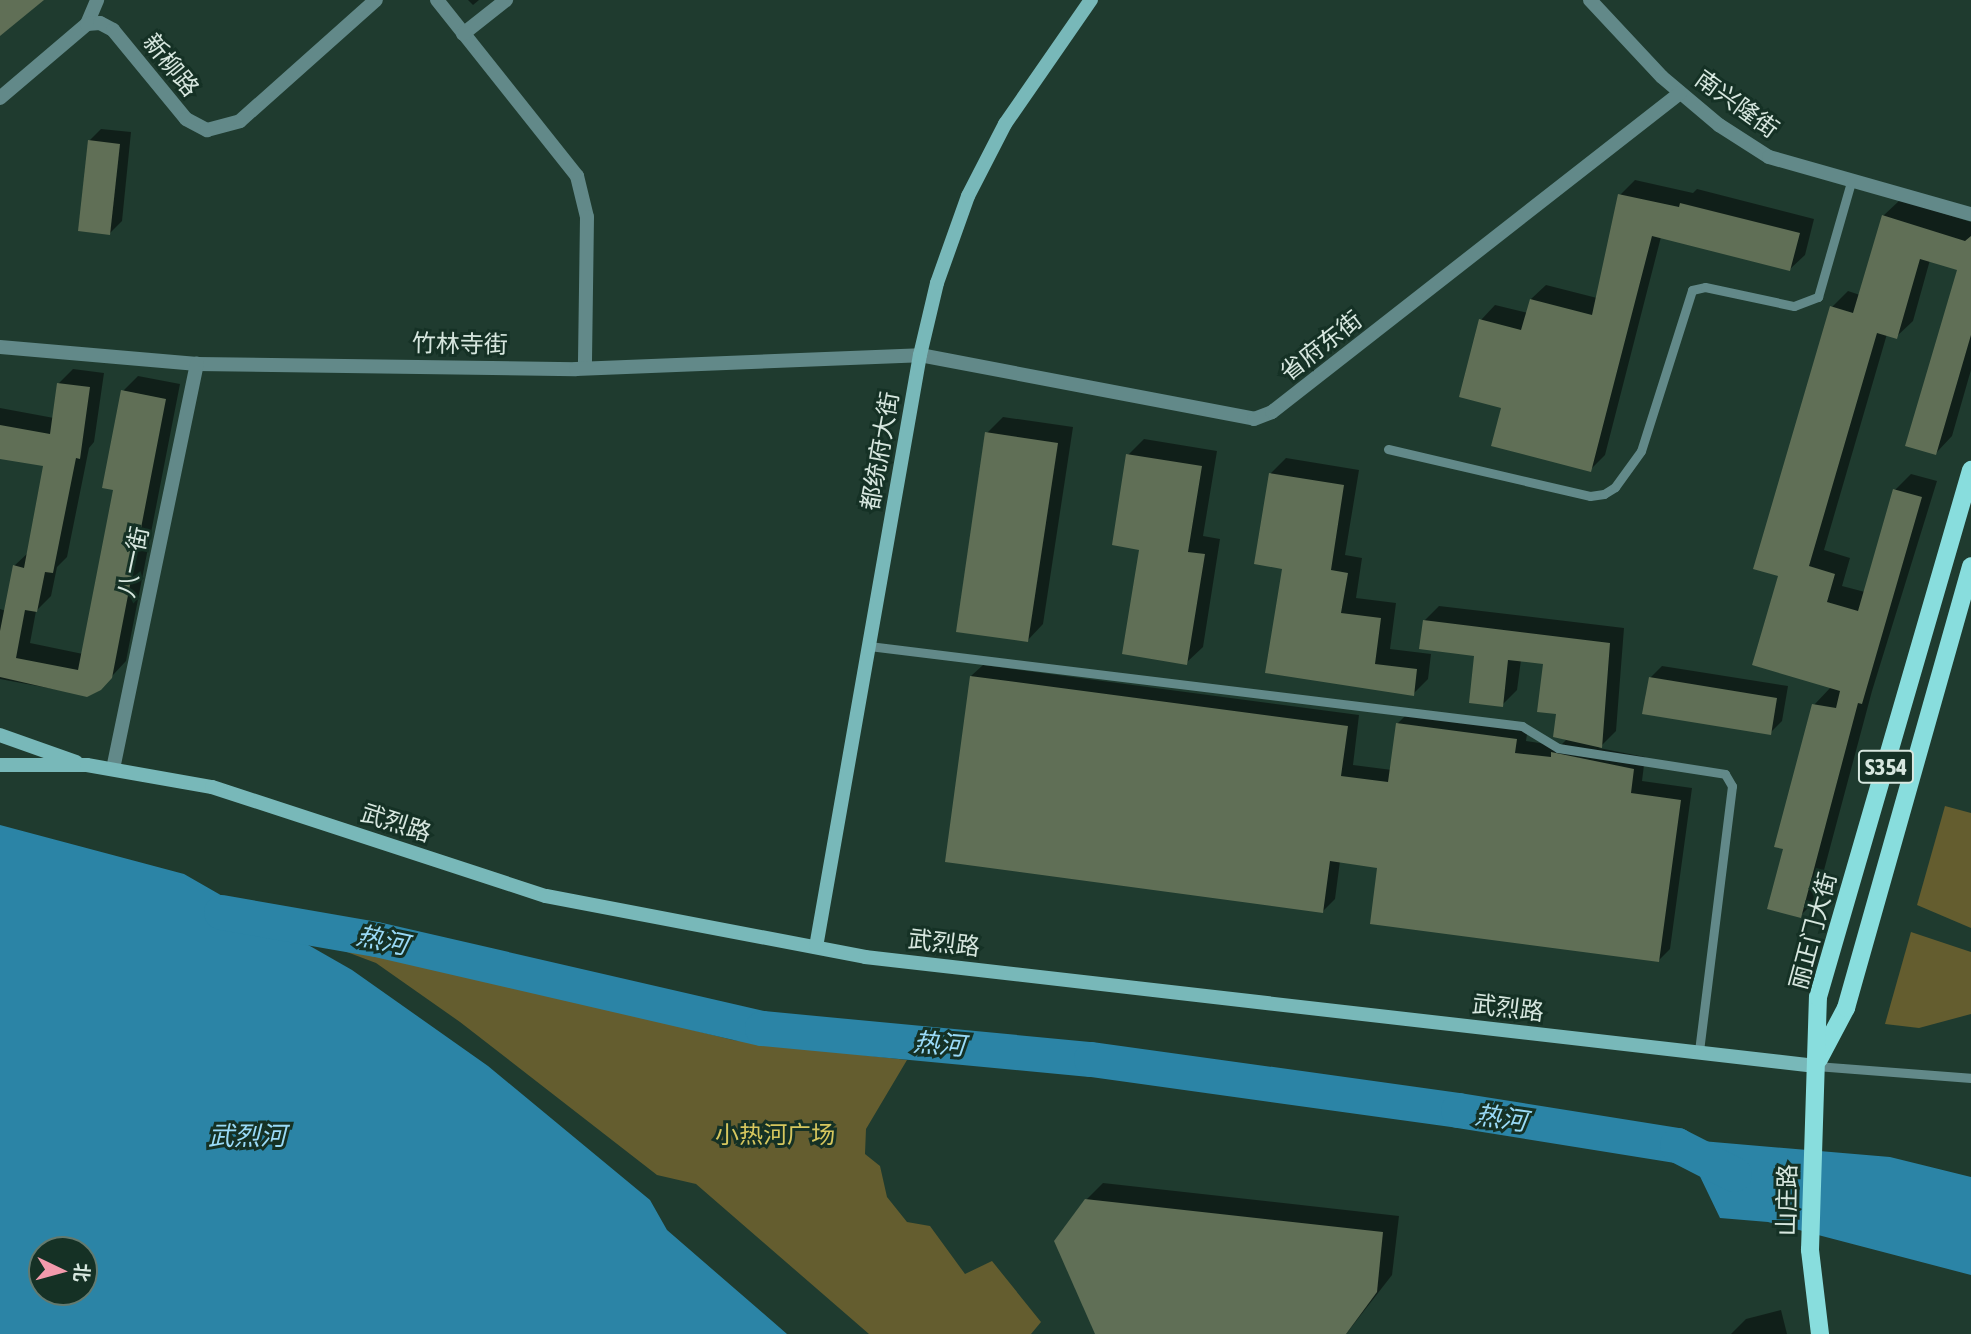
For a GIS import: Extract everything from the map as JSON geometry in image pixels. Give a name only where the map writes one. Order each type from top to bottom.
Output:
[{"type":"main road","name":"都统府大街","points":[[816,947],[920,355],[937,283],[968,197],[1005,124],[1091,0]]},
{"type":"main road","name":"丽正门大街","points":[[1816,1066],[1818,997],[1971,470]]},
{"type":"main road","name":"S354","points":[[1816,1066],[1846,1008],[1971,566]]},
{"type":"main road","name":"武烈路","points":[[0,735],[87,765]]},
{"type":"main road","name":"武烈路","points":[[0,765],[87,765],[212,787],[546,897],[816,947],[1816,1066]]},
{"type":"main road","name":"山庄路","points":[[1816,1066],[1810,1250],[1820,1334]]},
{"type":"street","points":[[0,98],[87,24],[97,0]]},
{"type":"street","name":"新柳路","points":[[87,24],[100,23],[113,30],[186,119],[207,130],[240,121],[376,0]]},
{"type":"street","points":[[437,0],[577,176],[587,217],[585,368]]},
{"type":"street","points":[[463,33],[506,0]]},
{"type":"street","name":"南兴隆街","points":[[1590,0],[1680,93],[1719,125],[1769,157],[1971,214]]},
{"type":"street","name":"省府东街","points":[[920,355],[1229,418],[1254,419],[1272,412],[1680,93]]},
{"type":"street","name":"竹林寺街","points":[[0,347],[197,364],[585,368],[920,355]]},
{"type":"street","name":"八一街","points":[[113,769],[197,364]]},
{"type":"lane","points":[[1388,449],[1590,496],[1604,494],[1615,487],[1641,451],[1692,290],[1705,286],[1794,306],[1818,297],[1851,182]]},
{"type":"lane","points":[[869,646],[1522,726],[1558,748],[1725,774],[1732,786],[1699,1052]]},
{"type":"lane","points":[[1816,1066],[1971,1078]]},
{"type":"green space","points":[[1945,806],[1971,813],[1971,928],[1917,905]]},
{"type":"green space","name":"小热河广场","points":[[278,926],[733,1040],[907,1060],[866,1129],[865,1154],[880,1166],[887,1197],[907,1222],[930,1226],[965,1274],[992,1261],[1041,1322],[1031,1334],[869,1334],[696,1184],[657,1175],[460,1022],[376,963]]},
{"type":"green space","points":[[1911,932],[1971,952],[1971,1014],[1919,1028],[1885,1024]]},
{"type":"water","name":"武烈河","points":[[0,825],[184,874],[352,970],[488,1066],[650,1200],[667,1230],[787,1334],[0,1334]]},
{"type":"water","points":[[1690,1140],[1890,1157],[1971,1177],[1971,1275],[1768,1222],[1720,1218],[1694,1164]]},
{"type":"building","points":[[0,0],[44,0],[0,36]]},
{"type":"building","points":[[88,140],[120,144],[110,235],[78,231]]},
{"type":"building","points":[[1618,194],[1679,207],[1680,203],[1800,233],[1790,271],[1652,236],[1591,472],[1491,446],[1501,408],[1459,397],[1479,319],[1521,330],[1530,299],[1592,315]]},
{"type":"building","points":[[1882,215],[1965,241],[1971,236],[1971,335],[1936,455],[1905,446],[1957,270],[1920,259],[1897,339],[1877,333],[1809,566],[1835,574],[1827,602],[1858,611],[1893,489],[1922,497],[1862,704],[1858,703],[1801,918],[1767,909],[1783,849],[1774,847],[1812,704],[1836,708],[1840,691],[1752,665],[1778,576],[1753,569],[1830,306],[1853,313]]},
{"type":"building","points":[[57,383],[90,387],[80,459],[76,458],[53,573],[45,572],[37,612],[25,610],[16,658],[78,670],[113,490],[102,488],[121,390],[166,399],[112,678],[101,690],[87,697],[0,677],[0,631],[13,565],[24,568],[43,466],[0,459],[0,425],[50,434]]},
{"type":"building","points":[[985,432],[1058,443],[1028,642],[956,632]]},
{"type":"building","points":[[1126,454],[1202,466],[1188,552],[1205,554],[1187,665],[1122,654],[1139,550],[1112,545]]},
{"type":"building","points":[[1269,473],[1344,485],[1331,570],[1348,573],[1341,613],[1381,618],[1375,664],[1417,669],[1414,696],[1265,673],[1282,569],[1254,564]]},
{"type":"building","points":[[1423,620],[1610,643],[1602,748],[1553,737],[1556,714],[1537,712],[1543,664],[1508,660],[1503,707],[1469,703],[1474,656],[1419,649]]},
{"type":"building","points":[[970,676],[1348,726],[1341,776],[1388,782],[1396,723],[1517,739],[1515,753],[1551,757],[1551,752],[1634,769],[1631,793],[1681,800],[1659,962],[1370,924],[1377,868],[1330,861],[1323,913],[945,862]]},
{"type":"building","points":[[1649,677],[1777,698],[1771,735],[1642,714]]},
{"type":"building","points":[[1085,1199],[1383,1232],[1377,1292],[1346,1334],[1095,1334],[1054,1241]]},
{"type":"waterway","name":"热河","points":[[221,912],[376,939],[762,1028],[1091,1059],[1458,1110],[1677,1145],[1734,1174]]}]
